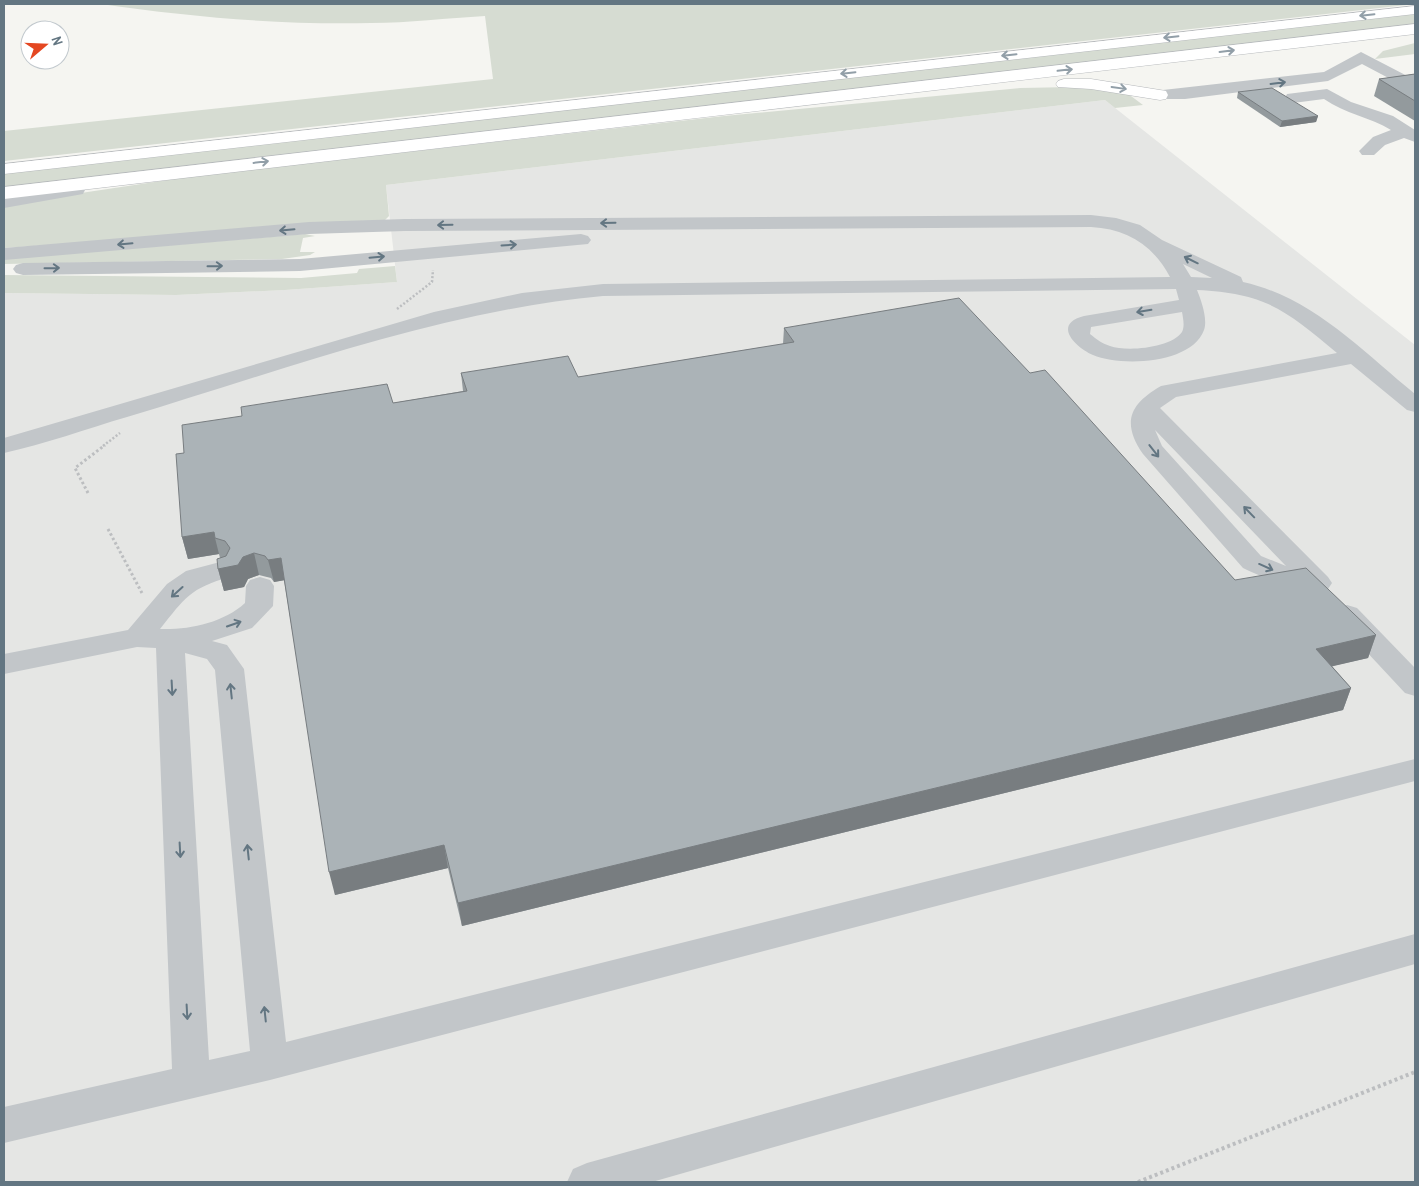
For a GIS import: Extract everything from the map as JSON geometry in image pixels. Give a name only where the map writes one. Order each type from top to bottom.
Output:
[{"type":"highway","points":[[4,169],[1415,10]]},
{"type":"highway","points":[[4,192],[426,142],[1415,30]]},
{"type":"highway","points":[[1361,57],[1396,43],[1415,40]]},
{"type":"highway","points":[[426,142],[534,135],[1038,83],[1091,84],[1160,95]]},
{"type":"lane","points":[[1160,95],[1185,94],[1328,76],[1352,65],[1361,57],[1415,86]]},
{"type":"lane","points":[[1327,94],[1328,76]]},
{"type":"lane","points":[[1278,100],[1327,94],[1346,106],[1387,120],[1410,134]]},
{"type":"lane","points":[[1160,95],[1220,108]]},
{"type":"lane","points":[[1368,150],[1379,141],[1410,134]]},
{"type":"lane","points":[[4,202],[240,165]]},
{"type":"lane","points":[[4,254],[309,228],[484,224],[866,224],[1091,221],[1126,226],[1154,242],[1251,288],[1281,300],[1301,312],[1415,406]]},
{"type":"lane","points":[[484,224],[484,247]]},
{"type":"lane","points":[[4,268],[300,265],[484,247],[712,230],[866,224]]},
{"type":"lane","points":[[300,265],[326,257],[337,247],[335,238],[328,232],[309,228]]},
{"type":"lane","points":[[1114,284],[1147,272],[1153,260],[1154,242]]},
{"type":"lane","points":[[1154,242],[1189,294],[1194,329],[1188,341],[1175,348],[1135,356],[1110,354],[1094,348],[1079,336],[1079,327],[1084,322],[1189,294],[1222,284],[1251,288]]},
{"type":"lane","points":[[4,446],[130,410],[357,340],[512,301],[544,295],[603,290],[1114,284],[1189,294]]},
{"type":"lane","points":[[1356,356],[1169,391],[1146,407],[1142,418],[1142,433],[1152,449],[1252,562],[1272,571],[1319,584],[1415,686]]},
{"type":"lane","points":[[191,1080],[162,627],[177,590],[196,577],[220,571]]},
{"type":"lane","points":[[4,664],[138,638],[162,627],[211,632],[242,621],[259,606],[260,586]]},
{"type":"lane","points":[[162,627],[217,652],[229,669],[270,1062]]},
{"type":"lane","points":[[4,1125],[270,1062],[1415,770]]},
{"type":"lane","points":[[586,1182],[1415,949]]},
{"type":"path","points":[[394,311],[432,282],[433,252]]},
{"type":"path","points":[[88,493],[75,468],[137,420],[130,410]]},
{"type":"path","points":[[108,529],[162,627]]},
{"type":"path","points":[[1138,1182],[1415,1072]]},
{"type":"shaded area","points":[[101,4],[1415,4],[4,161],[4,131],[493,79],[485,16],[385,23],[303,23],[168,13]]},
{"type":"shaded area","points":[[1415,13],[1415,26],[4,188],[4,173]]},
{"type":"shaded area","points":[[1415,43],[1415,54],[1375,59],[1383,51]]},
{"type":"shaded area","points":[[1073,87],[1127,93],[1143,105],[1115,108],[1105,100],[386,185],[389,216],[383,222],[4,248],[4,205],[14,203],[188,177],[724,116],[1020,88]]},
{"type":"shaded area","points":[[1105,100],[1415,345],[1415,1182],[4,1182],[4,293],[176,295],[397,282],[386,185]]},
{"type":"shaded area","points":[[305,234],[315,236],[303,238],[300,252],[315,252],[310,255],[282,259],[4,264],[4,259]]},
{"type":"shaded area","points":[[395,266],[397,282],[285,290],[176,295],[4,293],[4,275],[301,278],[357,273],[359,269]]},
{"type":"building","points":[[1415,74],[1415,101],[1379,79]]},
{"type":"building","points":[[1272,88],[1318,116],[1282,121],[1238,92]]},
{"type":"building","points":[[959,298],[1030,373],[1045,370],[1235,580],[1306,568],[1376,635],[1316,649],[1351,688],[458,903],[444,845],[329,872],[281,558],[268,560],[265,556],[254,553],[243,557],[238,565],[218,569],[217,559],[226,556],[230,548],[225,541],[215,538],[214,532],[182,537],[176,454],[184,453],[182,425],[242,416],[241,407],[387,384],[393,403],[467,391],[461,373],[568,356],[578,377],[794,342],[784,328]]}]
